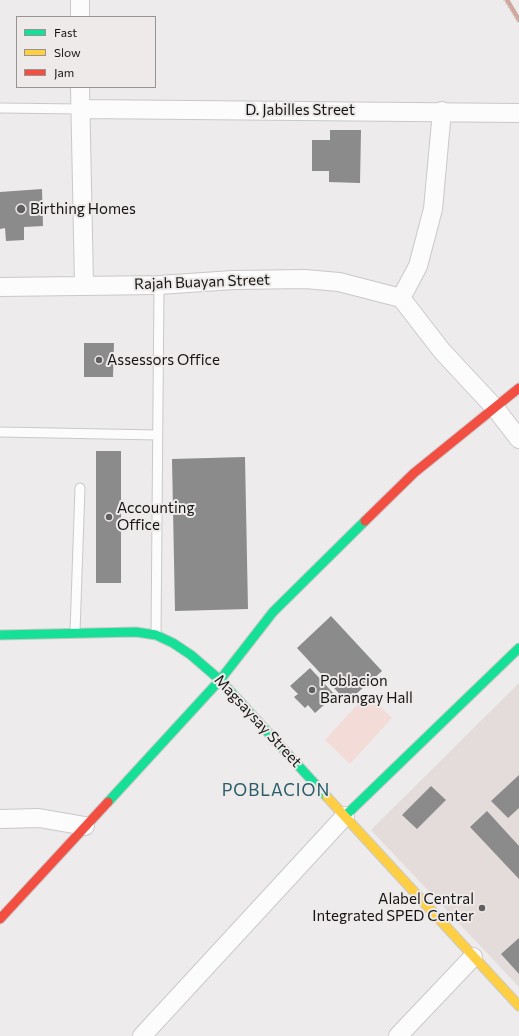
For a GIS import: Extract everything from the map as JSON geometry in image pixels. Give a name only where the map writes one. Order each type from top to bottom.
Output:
[{"type":"street","points":[[80,0],[80,16]]},
{"type":"street","points":[[80,88],[84,285]]},
{"type":"street","name":"D. Jabilles Street","points":[[80,109],[442,111],[519,113]]},
{"type":"street","points":[[442,111],[433,209],[430,224],[418,266],[401,298],[442,351],[494,408],[519,439]]},
{"type":"street","name":"Rajah Buayan Street","points":[[0,286],[159,285],[233,280],[305,279],[339,282],[401,298]]},
{"type":"street","points":[[0,919],[220,680],[273,612],[414,473],[449,443],[519,388]]},
{"type":"street","name":"Magsaysay Street","points":[[0,635],[115,631],[156,635],[173,643],[191,655],[220,680],[519,1006]]},
{"type":"street","points":[[142,1036],[345,816],[519,648]]},
{"type":"street","points":[[0,819],[39,818],[85,826]]},
{"type":"street","points":[[398,1036],[473,957]]},
{"type":"lane","points":[[0,108],[80,109]]},
{"type":"lane","points":[[156,635],[159,285]]},
{"type":"lane","points":[[0,432],[158,435]]},
{"type":"lane","points":[[75,632],[80,488]]},
{"type":"path","points":[[504,0],[519,24]]},
{"type":"shaded area","name":"Alabel Central Integrated SPED Center","points":[[519,683],[519,987],[371,830]]},
{"type":"shaded area","points":[[367,694],[392,718],[350,764],[325,740]]},
{"type":"building","points":[[330,130],[361,130],[360,183],[329,182],[329,171],[312,171],[312,140],[330,140]]},
{"type":"building","name":"Birthing Homes","points":[[42,189],[43,226],[24,227],[24,240],[6,241],[5,228],[0,229],[0,192]]},
{"type":"building","name":"Assessors Office","points":[[84,343],[114,343],[113,377],[84,377]]},
{"type":"building","name":"Accounting Office","points":[[96,451],[121,451],[121,583],[96,583]]},
{"type":"building","points":[[245,457],[248,609],[175,611],[172,459]]},
{"type":"building","points":[[331,616],[382,671],[347,702],[297,648]]},
{"type":"building","name":"Poblacion Barangay Hall","points":[[310,668],[335,695],[315,713],[308,705],[305,708],[294,697],[298,694],[290,686]]},
{"type":"building","points":[[519,775],[519,808],[508,818],[491,801]]},
{"type":"building","points":[[431,786],[446,800],[417,829],[402,815]]},
{"type":"building","points":[[487,811],[519,846],[519,879],[470,827]]},
{"type":"building","points":[[519,938],[519,974],[501,954]]},
{"type":"waterway","points":[[507,0],[519,20]]},
{"type":"traffic: fast","points":[[108,802],[220,680],[273,612],[365,521]]},
{"type":"traffic: fast","points":[[0,635],[136,632],[156,635],[173,643],[191,655],[220,680],[327,797]]},
{"type":"traffic: fast","points":[[345,816],[519,648]]},
{"type":"traffic: slow","points":[[327,797],[519,1006]]},
{"type":"traffic: jam","points":[[365,521],[414,473],[519,388]]},
{"type":"traffic: jam","points":[[0,919],[108,802]]},
{"type":"place","name":"Birthing Homes","points":[[21,209]]},
{"type":"place","name":"Assessors Office","points":[[99,360]]},
{"type":"place","name":"Accounting Office","points":[[109,517]]},
{"type":"place","name":"Poblacion Barangay Hall","points":[[312,690]]},
{"type":"place","name":"Alabel Central Integrated SPED Center","points":[[482,908]]},
{"type":"district","name":"POBLACION","points":[[276,790]]}]
